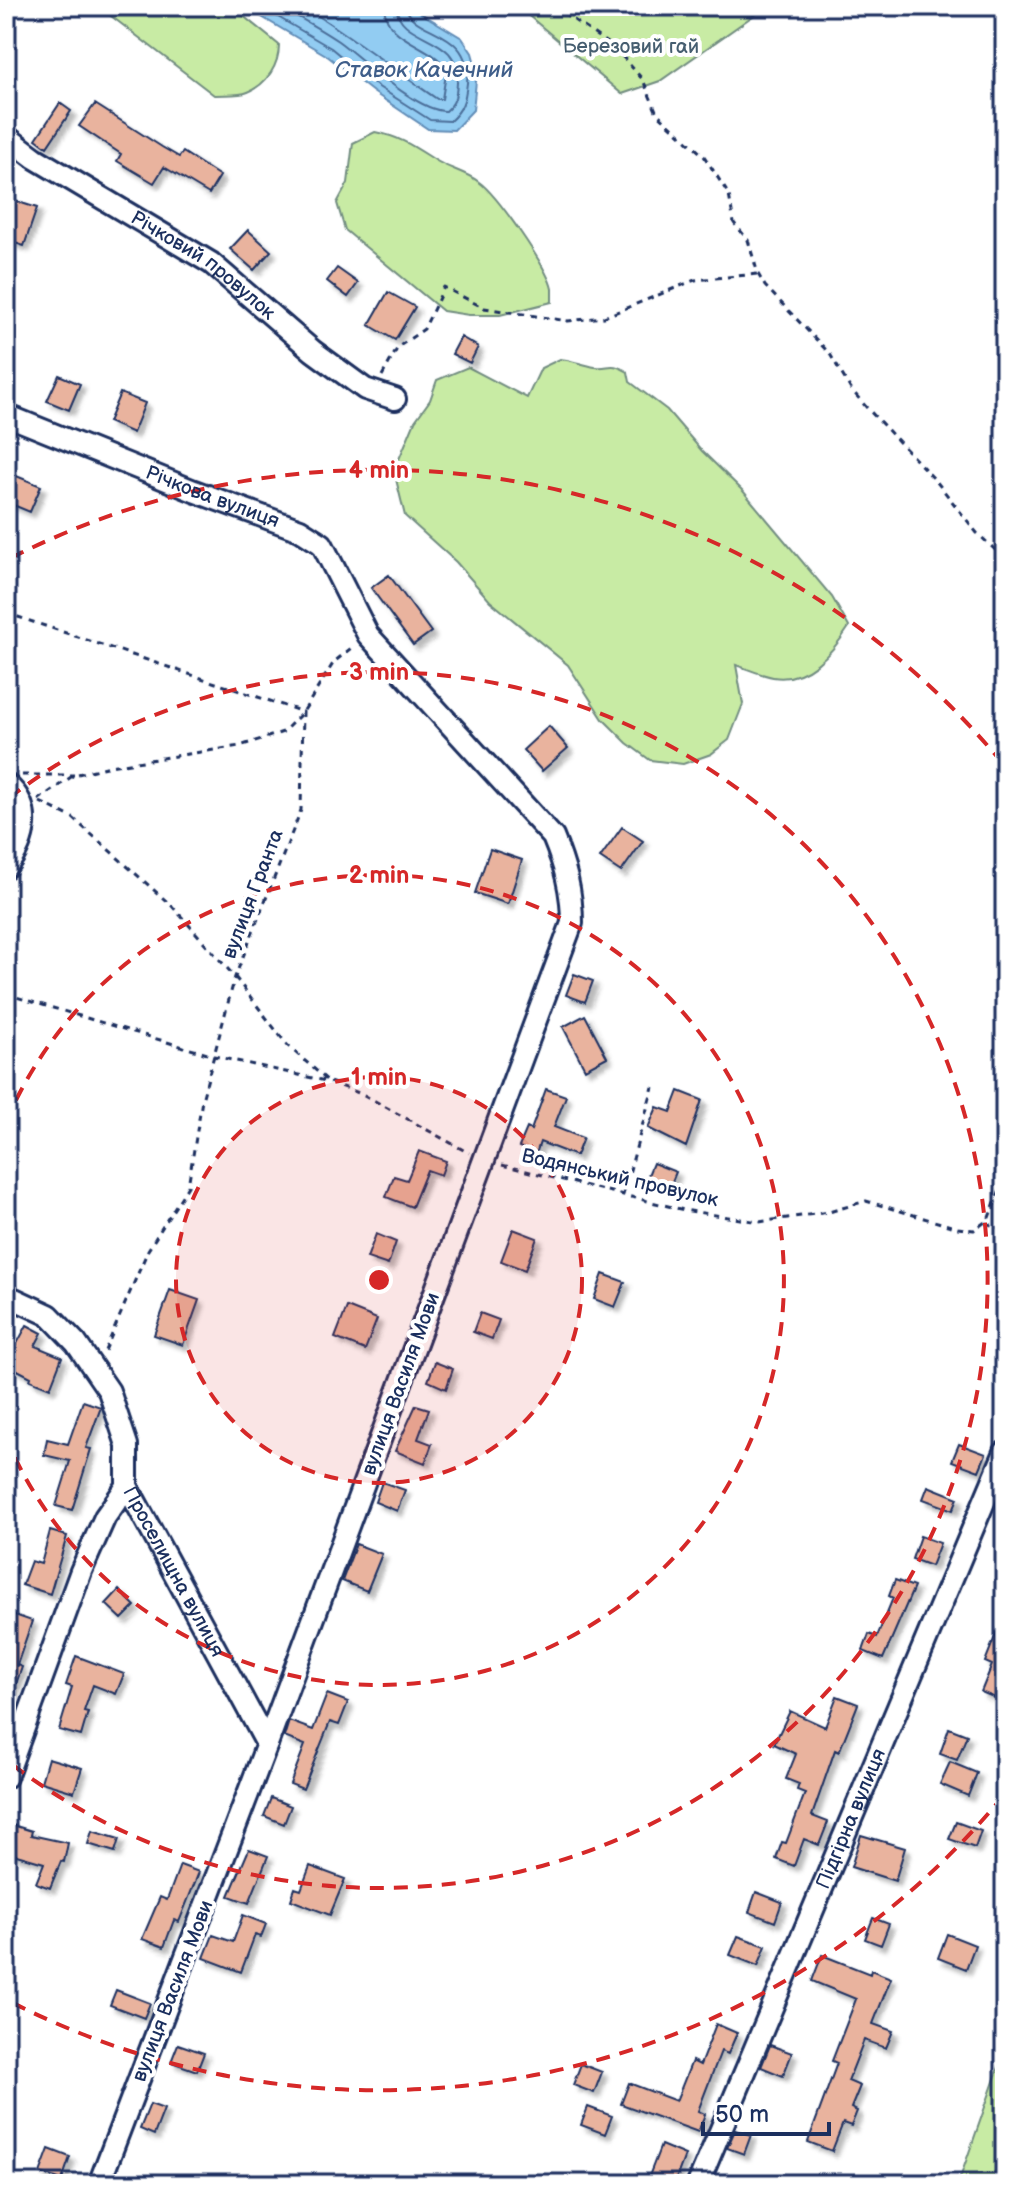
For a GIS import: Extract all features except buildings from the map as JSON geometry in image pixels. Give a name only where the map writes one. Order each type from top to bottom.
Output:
[{"type":"street","name":"Річковий провулок","points":[[6,136],[35,158],[211,263],[313,351],[365,389],[395,399]]},
{"type":"street","name":"Річкова вулиця","points":[[6,415],[300,530],[322,544],[368,635]]},
{"type":"street","name":"вулиця Василя Мови","points":[[99,2184],[267,1744],[572,923],[572,896],[565,866],[553,837],[368,635]]},
{"type":"street","points":[[6,867],[20,847],[25,809],[13,780]]},
{"type":"street","name":"Проселищна вулиця","points":[[6,1295],[49,1315],[76,1343],[109,1391],[127,1445],[127,1486],[267,1744]]},
{"type":"street","name":"Підгірна вулиця","points":[[698,2184],[1005,1452]]},
{"type":"street","points":[[6,1777],[81,1571],[105,1517],[127,1486]]},
{"type":"path","points":[[554,6],[617,50],[643,80],[657,113],[704,156],[729,195],[734,223],[748,240],[758,274],[765,286],[830,354],[850,388],[867,408],[936,481],[977,533],[1005,559]]},
{"type":"path","points":[[374,392],[398,347],[424,329],[444,287],[484,308],[568,321],[604,317],[695,280],[758,274]]},
{"type":"path","points":[[6,613],[303,712]]},
{"type":"path","points":[[13,780],[74,775],[110,766],[240,746],[283,732],[303,712],[334,662],[368,635]]},
{"type":"path","name":"вулиця Гранта","points":[[96,1371],[148,1250],[188,1186],[202,1100],[235,977],[301,810],[303,712]]},
{"type":"path","points":[[74,775],[37,801],[73,818],[172,906],[235,977],[288,1046],[330,1082]]},
{"type":"path","name":"Водянський провулок","points":[[6,994],[214,1056],[330,1082],[364,1095],[484,1161],[684,1210],[759,1222],[829,1212],[866,1201],[958,1228],[974,1230],[984,1223]]},
{"type":"path","points":[[623,1195],[653,1087]]},
{"type":"path","points":[[1005,1177],[984,1223],[1005,1230]]},
{"type":"green space","points":[[98,6],[231,6],[279,45],[277,60],[271,73],[255,89],[240,94],[214,95]]},
{"type":"green space","name":"Березовий гай","points":[[517,6],[767,6],[660,81],[622,94]]},
{"type":"green space","points":[[375,132],[406,143],[487,189],[532,249],[552,289],[552,302],[500,315],[443,311],[345,230],[337,203],[348,183],[353,143]]},
{"type":"green space","points":[[560,359],[595,367],[613,366],[628,372],[630,382],[667,410],[702,451],[743,491],[832,597],[849,627],[827,655],[797,675],[773,677],[736,665],[743,704],[729,740],[711,754],[683,764],[650,760],[627,743],[603,719],[568,665],[490,601],[456,562],[405,516],[394,471],[437,380],[468,367],[527,398],[541,368]]},
{"type":"green space","points":[[1005,2050],[1005,2184],[958,2184]]},
{"type":"water","name":"Ставок Качечний","points":[[243,6],[409,6],[462,38],[472,53],[477,71],[473,110],[454,130],[428,129],[326,55]]}]
